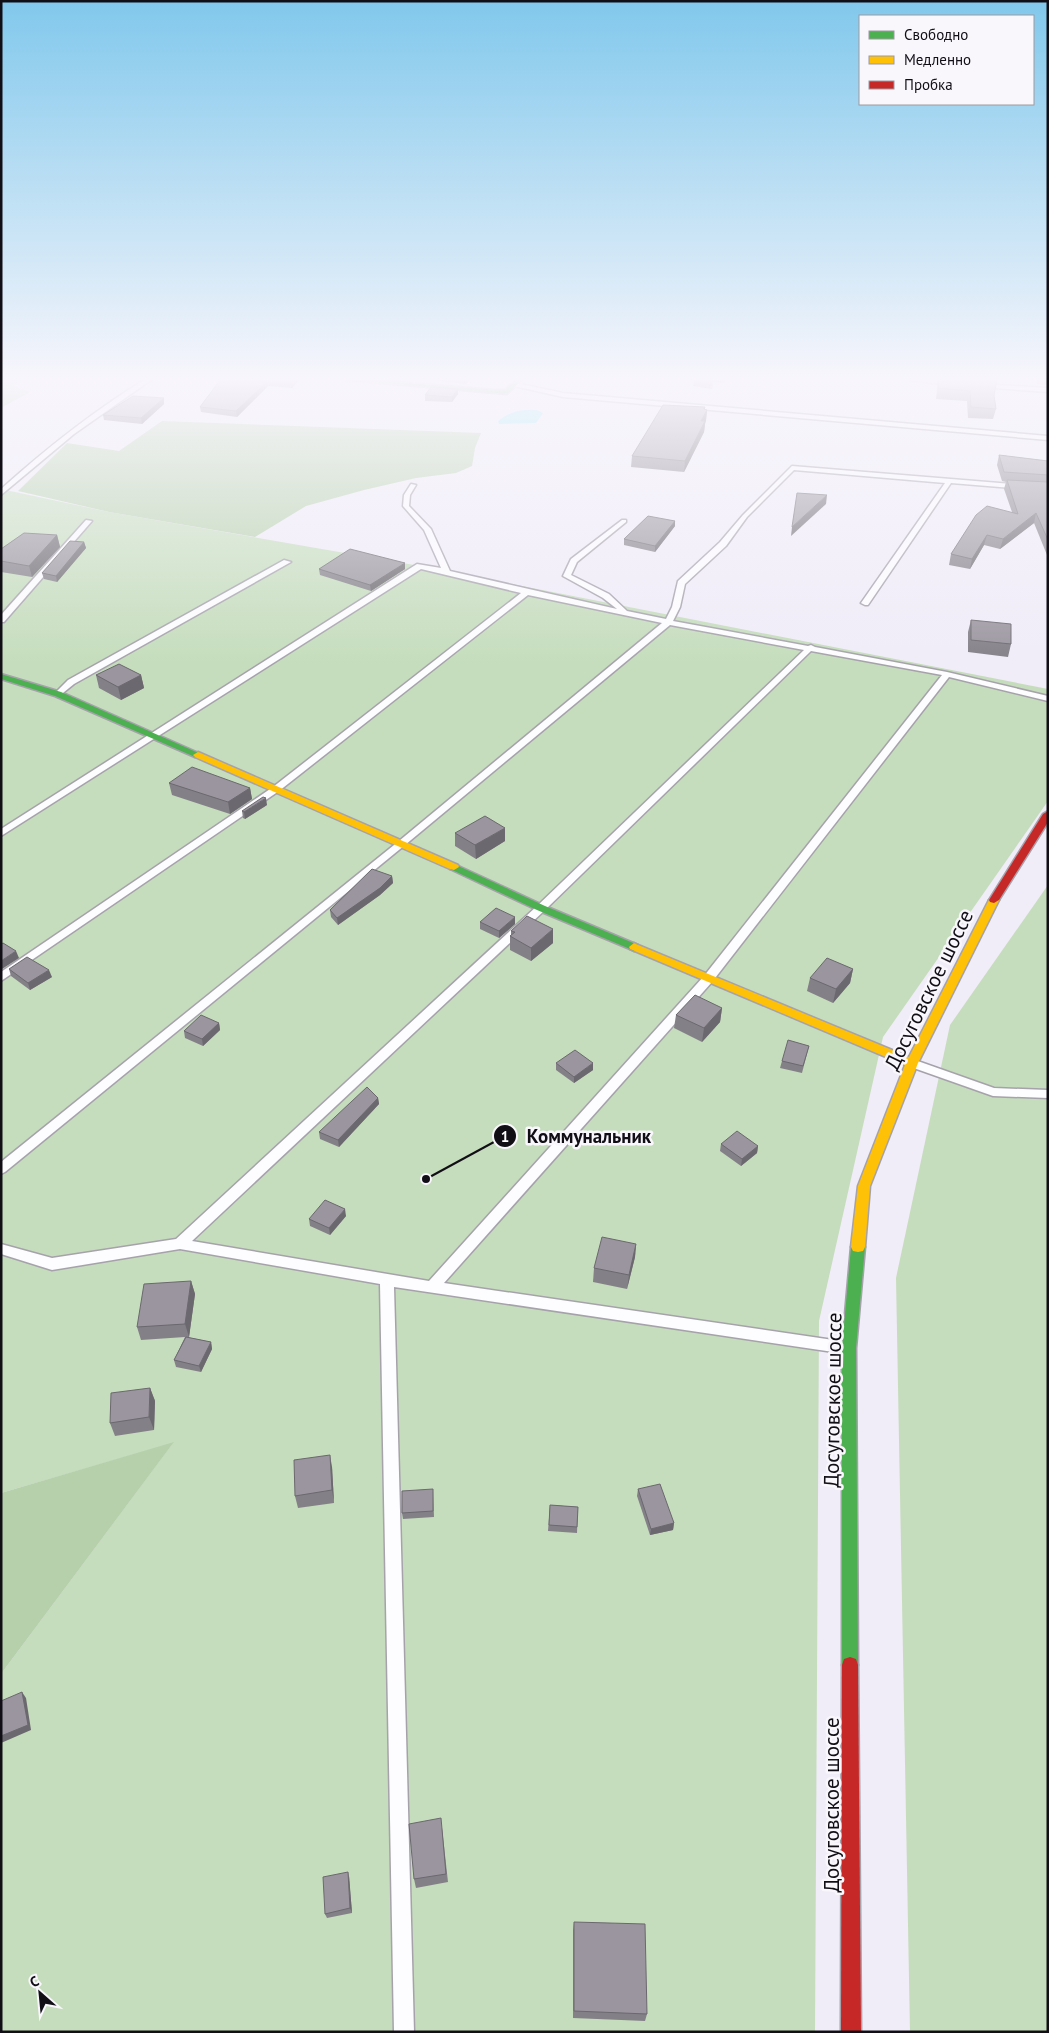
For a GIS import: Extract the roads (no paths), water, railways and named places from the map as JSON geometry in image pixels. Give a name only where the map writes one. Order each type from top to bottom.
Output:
[{"type":"street","points":[[1,676],[58,694],[402,844],[541,908],[912,1063]]},
{"type":"street","name":"Досуговское шоссе","points":[[851,2032],[849,1348],[864,1186],[912,1063],[991,906],[1048,814]]},
{"type":"lane","points":[[1,493],[21,475]]},
{"type":"lane","points":[[1,1168],[402,844],[668,622],[676,608],[681,583],[723,544],[745,516],[785,475]]},
{"type":"lane","points":[[875,475],[1048,490]]},
{"type":"lane","points":[[865,603],[949,481]]},
{"type":"lane","points":[[1,833],[420,566],[446,571],[427,529],[406,506],[407,495],[413,485]]},
{"type":"lane","points":[[1,620],[88,521]]},
{"type":"lane","points":[[624,521],[574,561],[567,576],[613,601],[625,613]]},
{"type":"lane","points":[[58,694],[71,682],[287,562]]},
{"type":"lane","points":[[420,566],[527,592],[668,622],[811,647],[948,674],[1048,699]]},
{"type":"lane","points":[[1,977],[276,789],[527,592]]},
{"type":"lane","points":[[180,1244],[541,908],[811,647]]},
{"type":"lane","points":[[432,1286],[708,979],[948,674]]},
{"type":"lane","points":[[912,1063],[993,1092],[1048,1094]]},
{"type":"lane","points":[[1,1249],[52,1264],[180,1244],[387,1280],[849,1348]]},
{"type":"lane","points":[[387,1280],[404,2032]]},
{"type":"place","name":"Коммунальник","points":[[426,1179]]}]
